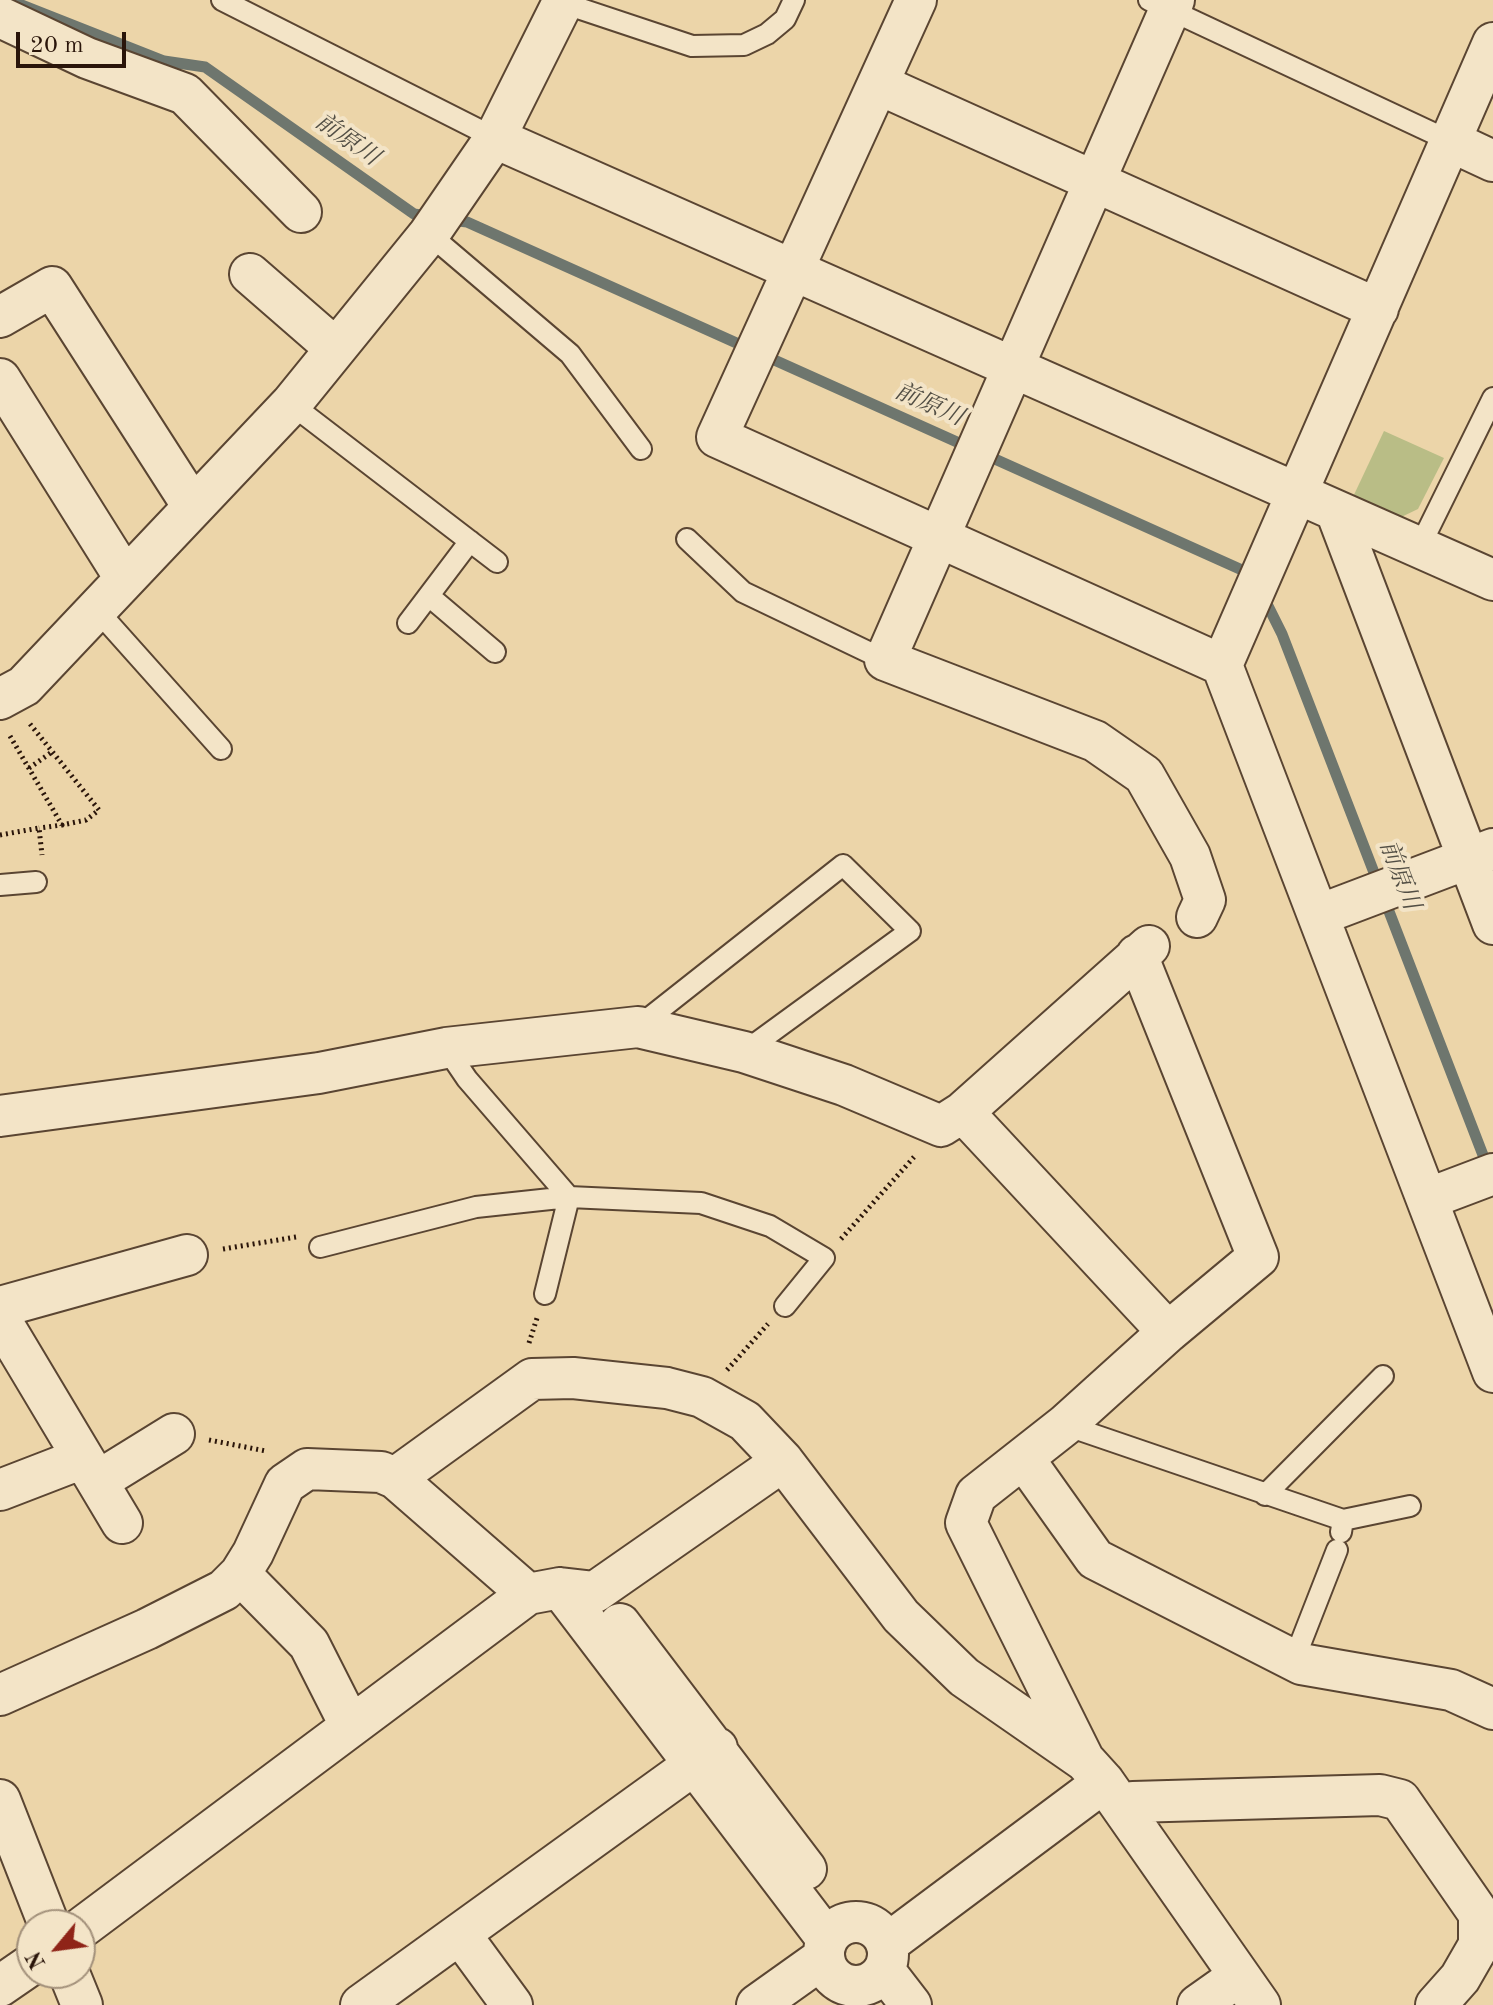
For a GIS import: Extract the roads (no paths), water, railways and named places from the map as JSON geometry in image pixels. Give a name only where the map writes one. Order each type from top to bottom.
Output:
[{"type":"street","points":[[916,0],[717,437],[1222,665],[1493,1372]]},
{"type":"street","points":[[5,708],[192,505],[291,404],[429,234],[495,138],[560,1]]},
{"type":"street","points":[[1164,3],[1094,181],[885,660],[1095,741],[1144,775],[1190,856],[1205,900],[1197,917]]},
{"type":"street","points":[[0,17],[87,58],[185,94],[301,212]]},
{"type":"street","points":[[1222,665],[1493,43]]},
{"type":"street","points":[[878,84],[1378,309]]},
{"type":"street","points":[[495,138],[1493,580]]},
{"type":"street","points":[[1450,141],[1493,161]]},
{"type":"street","points":[[250,274],[335,348]]},
{"type":"street","points":[[0,317],[52,287],[192,505]]},
{"type":"street","points":[[0,379],[125,578]]},
{"type":"street","points":[[1336,511],[1480,854],[1493,924]]},
{"type":"street","points":[[1319,915],[1480,854]]},
{"type":"street","points":[[952,1119],[1143,951],[1258,1257],[1168,1332],[1065,1425],[976,1495],[966,1523],[1104,1784],[1250,1990],[1198,2005]]},
{"type":"street","points":[[0,1116],[319,1073],[446,1048],[638,1027],[744,1052],[952,1119],[1168,1332]]},
{"type":"street","points":[[1427,1199],[1493,1174]]},
{"type":"street","points":[[0,1307],[187,1255]]},
{"type":"street","points":[[0,1319],[122,1523]]},
{"type":"street","points":[[395,1478],[532,1379],[573,1378],[667,1388],[702,1397],[745,1421],[783,1461],[901,1616],[964,1677],[1104,1784],[1133,1802],[1380,1795],[1400,1800],[1479,1914],[1479,1945],[1460,1978],[1436,2005]]},
{"type":"street","points":[[0,1490],[91,1469],[174,1434]]},
{"type":"street","points":[[1024,1459],[1095,1559],[1294,1660],[1451,1690],[1493,1709]]},
{"type":"street","points":[[96,1917],[350,1725],[561,1592],[783,1461]]},
{"type":"street","points":[[0,1695],[147,1629],[224,1590],[240,1574],[285,1484],[307,1469],[381,1472],[395,1478],[561,1592],[704,1757],[858,1959],[911,2005]]},
{"type":"street","points":[[240,1574],[309,1644],[350,1725]]},
{"type":"street","points":[[361,2005],[704,1757]]},
{"type":"street","points":[[804,2005],[858,1959],[1104,1784]]},
{"type":"street","points":[[0,1800],[43,1909]]},
{"type":"street","points":[[460,1934],[512,2005]]},
{"type":"street","points":[[757,2005],[858,1959]]},
{"type":"lane","points":[[223,0],[495,138]]},
{"type":"lane","points":[[560,1],[692,46],[744,45],[767,34],[785,19],[794,0]]},
{"type":"lane","points":[[1164,3],[1450,141]]},
{"type":"lane","points":[[429,234],[570,354],[641,449]]},
{"type":"lane","points":[[1419,548],[1493,398]]},
{"type":"lane","points":[[291,404],[497,562]]},
{"type":"lane","points":[[687,539],[743,592],[885,660]]},
{"type":"lane","points":[[408,623],[470,541]]},
{"type":"lane","points":[[429,596],[495,652]]},
{"type":"lane","points":[[96,609],[221,749]]},
{"type":"lane","points":[[638,1027],[843,865],[910,931],[744,1052]]},
{"type":"lane","points":[[0,885],[36,882]]},
{"type":"lane","points":[[446,1048],[467,1079],[569,1197]]},
{"type":"lane","points":[[545,1294],[569,1197]]},
{"type":"lane","points":[[320,1247],[476,1207],[569,1197],[701,1203],[770,1226],[824,1258],[785,1306]]},
{"type":"lane","points":[[1265,1495],[1383,1376]]},
{"type":"lane","points":[[1065,1425],[1265,1495],[1340,1534]]},
{"type":"lane","points":[[1294,1660],[1340,1534],[1410,1506]]},
{"type":"waterway","name":"前原川","points":[[9,0],[164,61],[205,67],[414,214],[433,217]]},
{"type":"waterway","name":"前原川","points":[[450,220],[467,222],[1242,570],[1249,580]]},
{"type":"waterway","name":"前原川","points":[[1263,596],[1282,634],[1488,1168]]}]
